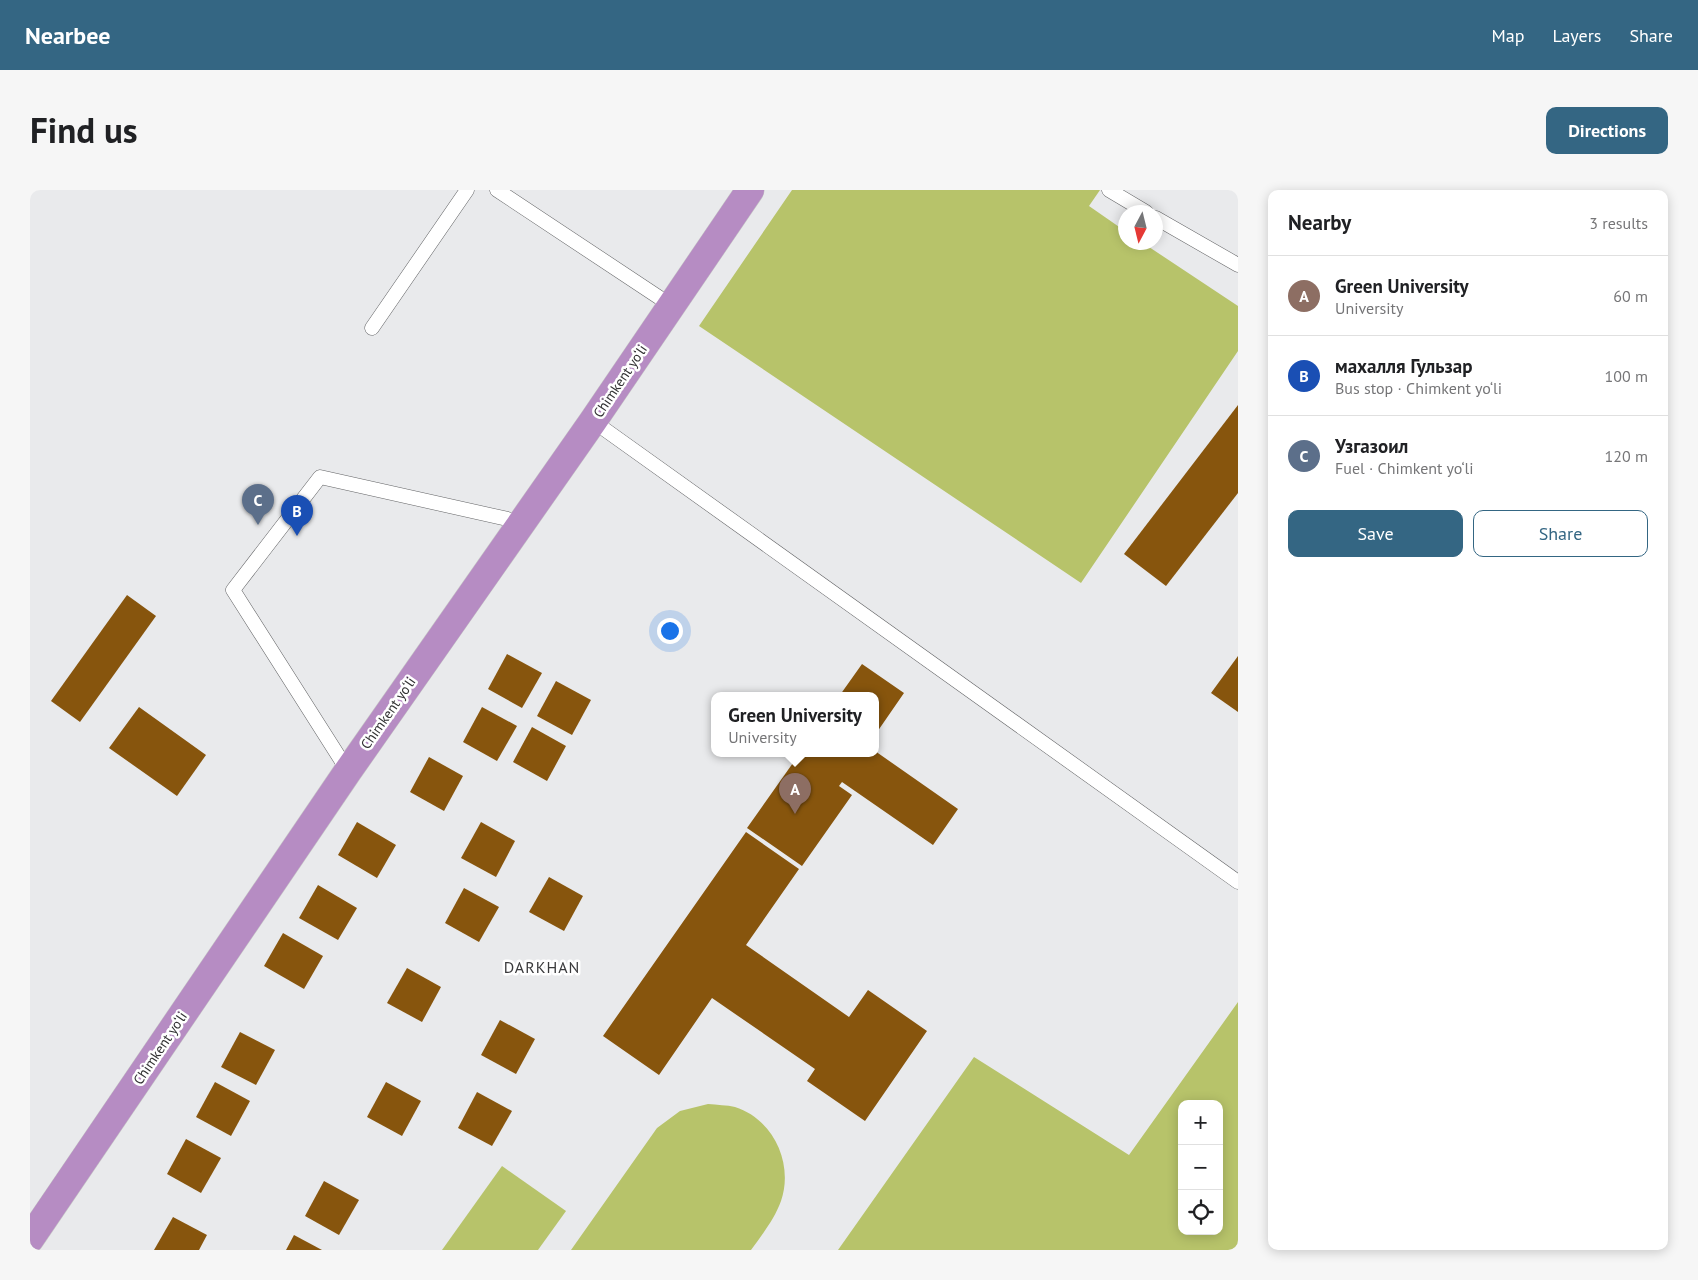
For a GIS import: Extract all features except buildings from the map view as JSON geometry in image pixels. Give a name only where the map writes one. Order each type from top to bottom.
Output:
[{"type":"highway","name":"Chimkent yo‘li","points":[[30,1239],[348,770],[593,421],[750,190]]},
{"type":"lane","points":[[372,328],[467,190]]},
{"type":"lane","points":[[497,190],[672,306]]},
{"type":"lane","points":[[1110,190],[1135,205]]},
{"type":"lane","points":[[1163,222],[1238,265]]},
{"type":"lane","points":[[593,421],[1238,882]]},
{"type":"lane","points":[[348,770],[232,590],[320,477],[521,522]]},
{"type":"green space","points":[[792,190],[1100,190],[1089,206],[1118,226],[1118,250],[1154,250],[1238,306],[1238,351],[1081,583],[699,326]]},
{"type":"green space","points":[[1238,1002],[1238,1250],[838,1250],[974,1057],[1129,1155]]},
{"type":"green space","points":[[708,1104],[735,1107],[760,1121],[770,1132],[782,1158],[785,1172],[781,1201],[772,1220],[751,1250],[571,1250],[657,1128],[680,1111]]},
{"type":"green space","points":[[502,1166],[566,1211],[538,1250],[442,1250]]},
{"type":"place","name":"Узгазоил","points":[[258,525]]},
{"type":"place","name":"махалля Гульзар","points":[[297,536]]},
{"type":"place","name":"Green University","points":[[795,814]]},
{"type":"district","name":"DARKHAN","points":[[542,967]]}]
